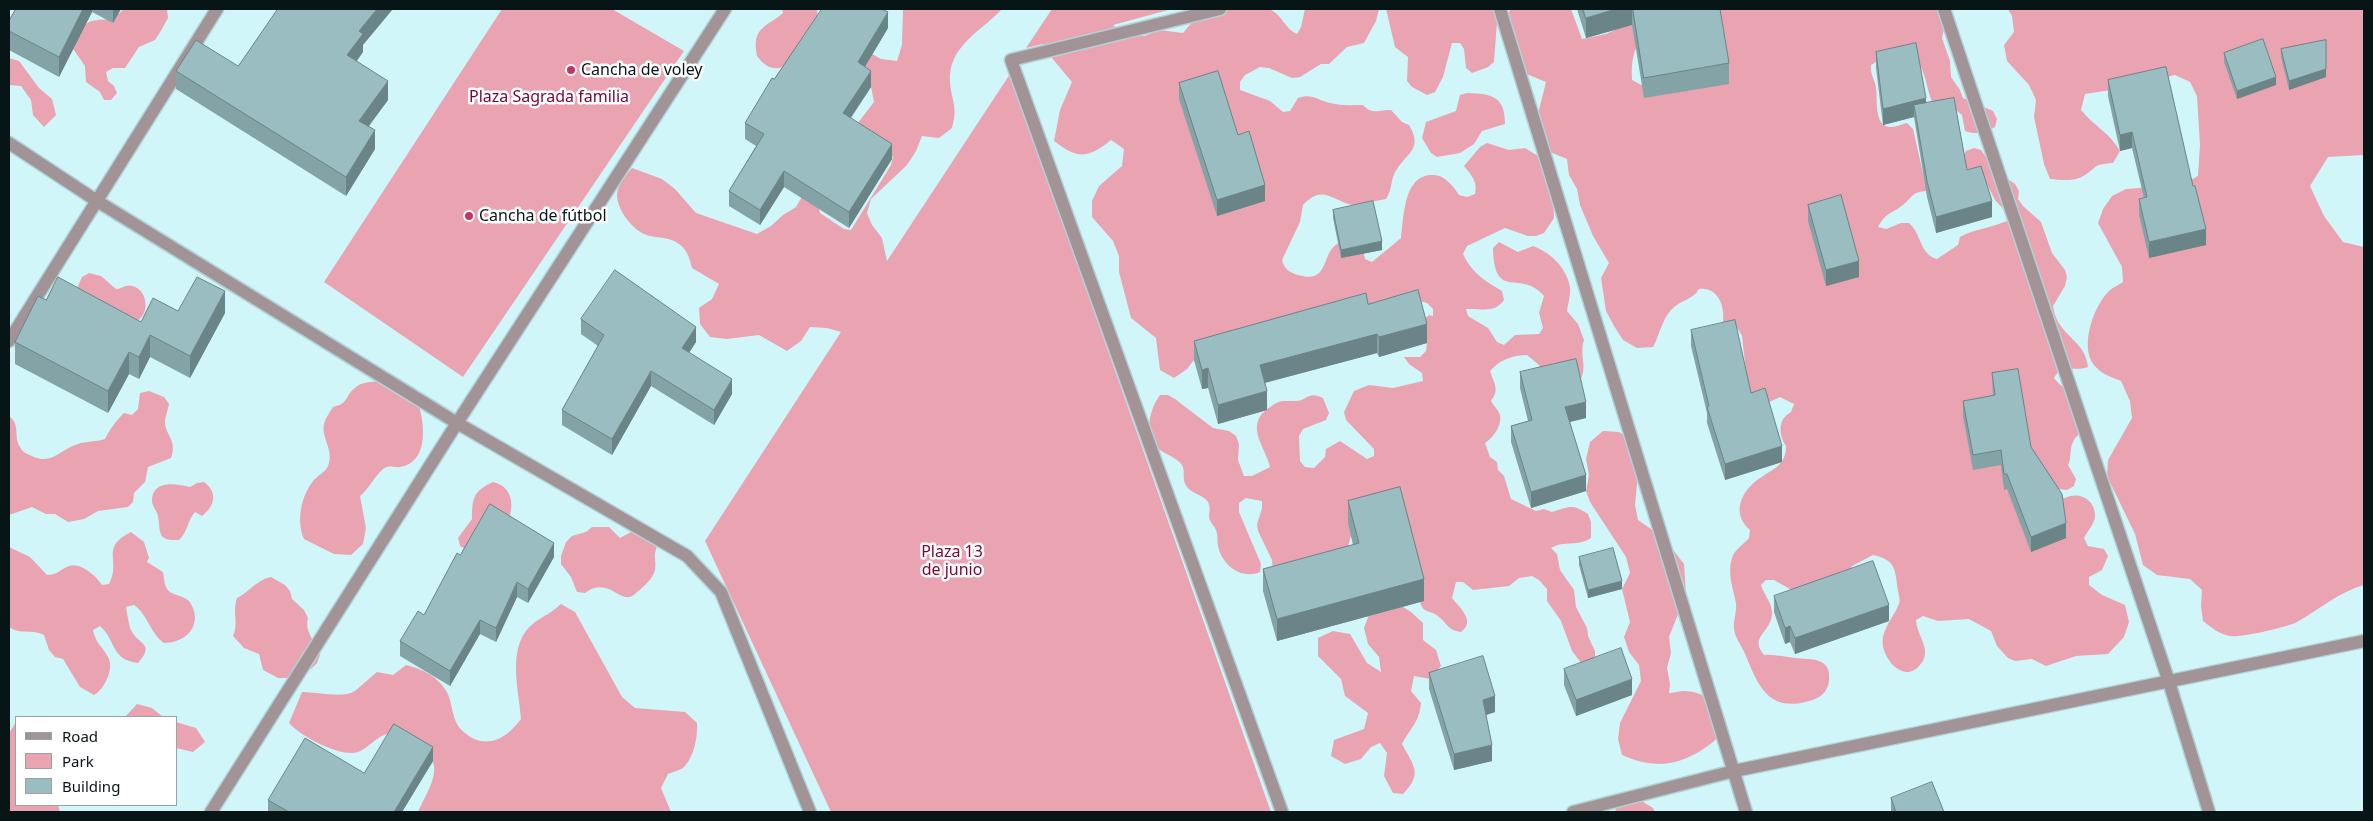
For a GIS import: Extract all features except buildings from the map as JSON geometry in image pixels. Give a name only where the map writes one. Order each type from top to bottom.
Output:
[{"type":"street","points":[[9,341],[217,9]]},
{"type":"street","points":[[211,812],[457,423],[725,9]]},
{"type":"street","points":[[1220,9],[1011,60],[1282,812]]},
{"type":"street","points":[[1500,9],[1746,812]]},
{"type":"street","points":[[1944,9],[2168,682],[2209,812]]},
{"type":"street","points":[[9,143],[97,200],[457,423],[687,556],[720,592],[810,812]]},
{"type":"street","points":[[1573,812],[1734,771],[2364,641]]},
{"type":"green space","points":[[1249,7],[1271,10],[1297,34],[1301,27],[1305,9],[1379,9],[1376,21],[1364,43],[1347,47],[1329,64],[1321,64],[1300,77],[1292,78],[1269,68],[1260,67],[1245,75],[1240,82],[1240,90],[1270,101],[1283,112],[1290,111],[1298,98],[1307,96],[1338,105],[1363,105],[1373,111],[1391,110],[1402,122],[1409,125],[1413,133],[1415,140],[1412,150],[1395,172],[1386,199],[1352,205],[1322,194],[1316,195],[1303,205],[1300,222],[1282,260],[1288,270],[1298,275],[1309,277],[1316,275],[1321,271],[1330,251],[1335,245],[1343,241],[1363,250],[1365,259],[1372,262],[1401,238],[1410,189],[1423,177],[1437,175],[1445,179],[1459,195],[1467,197],[1475,194],[1475,182],[1464,166],[1480,147],[1487,143],[1509,150],[1525,148],[1538,156],[1553,194],[1554,218],[1544,233],[1536,236],[1528,236],[1505,228],[1467,246],[1463,254],[1470,266],[1485,280],[1502,291],[1504,300],[1492,309],[1466,309],[1468,316],[1488,328],[1497,342],[1504,345],[1515,335],[1539,334],[1543,328],[1539,313],[1544,296],[1535,288],[1526,284],[1504,280],[1498,275],[1493,248],[1499,242],[1518,252],[1533,246],[1546,252],[1561,267],[1568,280],[1570,293],[1567,311],[1578,324],[1584,340],[1582,350],[1583,371],[1580,380],[1544,381],[1539,365],[1527,355],[1511,357],[1502,361],[1490,371],[1496,390],[1491,401],[1499,413],[1500,423],[1494,435],[1485,443],[1490,457],[1497,462],[1498,470],[1504,476],[1511,499],[1536,511],[1544,509],[1552,512],[1574,507],[1588,514],[1591,522],[1591,538],[1586,541],[1561,544],[1551,548],[1557,554],[1560,570],[1574,590],[1576,607],[1587,628],[1588,636],[1595,651],[1595,659],[1582,664],[1572,651],[1561,621],[1547,601],[1547,589],[1539,580],[1532,576],[1519,578],[1509,586],[1473,590],[1463,582],[1456,582],[1452,598],[1467,619],[1465,628],[1461,632],[1450,628],[1436,615],[1422,608],[1420,600],[1352,532],[1348,547],[1273,573],[1272,560],[1258,531],[1257,524],[1262,509],[1262,501],[1246,498],[1239,503],[1239,512],[1261,564],[1260,572],[1246,574],[1228,565],[1220,553],[1217,532],[1209,517],[1210,508],[1208,502],[1187,487],[1184,481],[1182,465],[1175,458],[1160,450],[1151,437],[1151,415],[1160,395],[1168,395],[1175,399],[1213,428],[1229,431],[1236,436],[1239,444],[1238,460],[1244,476],[1252,476],[1270,467],[1257,430],[1257,423],[1266,410],[1279,402],[1298,401],[1314,395],[1323,398],[1329,413],[1326,420],[1303,429],[1299,436],[1300,461],[1305,467],[1314,468],[1325,457],[1326,449],[1340,441],[1367,459],[1374,456],[1374,449],[1346,420],[1344,412],[1354,391],[1369,385],[1393,388],[1423,381],[1422,373],[1409,364],[1404,357],[1420,357],[1426,351],[1427,343],[1423,320],[1429,315],[1433,316],[1433,309],[1427,303],[1419,301],[1194,360],[1187,369],[1174,378],[1160,370],[1156,338],[1131,318],[1119,272],[1119,256],[1113,241],[1092,217],[1092,201],[1099,186],[1122,166],[1124,149],[1111,140],[1096,151],[1076,154],[1054,141],[1060,110],[1072,82],[1051,57],[1043,44],[1026,48],[1052,9],[1172,9],[1113,25],[1124,33],[1145,36],[1159,30],[1183,33],[1203,9]]},
{"type":"green space","points":[[124,9],[167,9],[168,18],[155,40],[139,47],[125,68],[113,68],[106,72],[108,81],[114,86],[117,93],[111,100],[104,100],[100,92],[86,82],[85,66],[71,46],[87,23],[96,20],[113,19]]},
{"type":"green space","name":"Plaza Sagrada familia","points":[[502,9],[612,9],[684,51],[463,377],[324,282]]},
{"type":"green space","points":[[782,9],[817,9],[818,21],[783,67],[771,68],[757,56],[756,39],[758,33],[766,25],[783,13]]},
{"type":"green space","name":"Plaza 13 de junio","points":[[903,9],[1002,9],[967,40],[954,59],[950,83],[955,109],[952,128],[939,138],[922,136],[916,151],[907,165],[871,199],[867,213],[872,225],[882,238],[887,261],[1010,74],[1271,812],[831,812],[705,541],[841,332],[827,328],[810,327],[801,341],[787,351],[759,335],[727,339],[710,337],[700,324],[699,308],[712,299],[719,284],[692,268],[687,253],[680,244],[672,240],[646,235],[637,230],[625,217],[619,206],[617,191],[632,168],[662,179],[675,189],[696,213],[757,234],[796,207],[804,193],[874,102],[871,87],[863,78],[867,51],[881,59],[897,61],[902,45]],"holes":[[[889,154],[893,157],[891,165],[851,230],[844,229],[820,213],[819,209],[823,202]]]},
{"type":"green space","points":[[1386,9],[1498,9],[1494,62],[1488,67],[1472,73],[1466,68],[1464,49],[1460,43],[1452,43],[1443,77],[1435,92],[1427,95],[1412,87],[1407,81],[1408,57],[1395,47]]},
{"type":"green space","points":[[1511,9],[1571,9],[1582,39],[1606,34],[1626,25],[1623,9],[1643,35],[1633,56],[1632,80],[1647,88],[1697,9],[1944,9],[1945,23],[1942,38],[1950,61],[1951,77],[1963,98],[1993,111],[1997,119],[1995,127],[1980,133],[1965,131],[1962,115],[1956,110],[1933,104],[1922,70],[1916,60],[1878,61],[1871,65],[1876,88],[1879,118],[1886,126],[1894,127],[1907,123],[1913,129],[1927,191],[1918,192],[1913,195],[1903,205],[1887,215],[1878,227],[1886,229],[1901,223],[1909,223],[1927,253],[1937,259],[1958,245],[1960,237],[2007,221],[2006,212],[1995,200],[1988,186],[1964,167],[1962,158],[1966,151],[1974,148],[1981,150],[1995,170],[2015,184],[2019,191],[2018,199],[2041,222],[2052,253],[2065,270],[2067,277],[2065,286],[2053,306],[2056,316],[2060,325],[2082,350],[2088,367],[2064,369],[2057,373],[2054,378],[2077,400],[2085,413],[2085,421],[2072,445],[2068,465],[2076,479],[2074,486],[2067,490],[2059,489],[2057,496],[2065,498],[2075,495],[2080,496],[2093,505],[2095,511],[2092,525],[2084,538],[2088,546],[2104,549],[2108,556],[2102,570],[2089,577],[2089,585],[2102,595],[2125,605],[2129,622],[2124,637],[2108,654],[2076,656],[2046,666],[2032,659],[2015,661],[2008,658],[1997,646],[1991,631],[1969,619],[1938,621],[1923,616],[1916,620],[1925,649],[1923,660],[1913,671],[1906,672],[1900,670],[1894,666],[1883,648],[1886,629],[1900,599],[1895,572],[1891,563],[1873,555],[1852,566],[1844,580],[1795,592],[1774,580],[1766,580],[1761,585],[1772,611],[1768,626],[1759,639],[1760,649],[1764,655],[1819,661],[1824,663],[1829,673],[1827,688],[1819,697],[1813,700],[1795,704],[1784,703],[1774,700],[1767,694],[1760,686],[1737,639],[1734,626],[1736,603],[1730,569],[1735,552],[1749,538],[1750,530],[1740,516],[1741,501],[1756,481],[1776,468],[1783,459],[1786,446],[1783,441],[1781,427],[1794,404],[1780,397],[1750,408],[1742,336],[1738,329],[1723,322],[1723,310],[1719,299],[1715,294],[1706,289],[1699,289],[1693,296],[1671,310],[1665,318],[1653,347],[1637,348],[1623,340],[1606,311],[1601,278],[1609,263],[1593,236],[1580,205],[1577,189],[1569,175],[1567,159],[1550,152],[1538,114],[1546,82],[1517,70],[1506,16]]},
{"type":"green space","points":[[2008,9],[2364,9],[2364,155],[2328,157],[2310,186],[2324,216],[2343,242],[2364,247],[2364,585],[2338,596],[2297,622],[2264,632],[2235,636],[2222,634],[2209,626],[2203,621],[2201,606],[2202,590],[2190,579],[2157,575],[2143,565],[2135,534],[2107,476],[2108,460],[2132,418],[2130,401],[2121,381],[2106,375],[2094,365],[2088,348],[2090,327],[2098,306],[2103,297],[2112,288],[2123,282],[2122,267],[2098,223],[2103,209],[2112,196],[2126,189],[2141,188],[2152,183],[2183,184],[2198,176],[2200,145],[2197,96],[2190,82],[2175,75],[2118,89],[2085,94],[2081,110],[2112,139],[2120,151],[2113,163],[2099,165],[2077,179],[2050,179],[2044,164],[2034,117],[2036,100],[2029,85],[2007,61],[2004,45],[2014,32],[2012,16]]},
{"type":"green space","points":[[9,58],[19,61],[39,88],[52,99],[56,115],[44,127],[33,115],[31,100],[21,86],[9,85]]},
{"type":"green space","points":[[1467,93],[1483,94],[1500,102],[1503,107],[1505,124],[1482,131],[1474,144],[1460,153],[1437,157],[1431,153],[1422,138],[1426,122],[1456,111],[1460,95]]},
{"type":"green space","points":[[89,273],[101,276],[116,289],[128,286],[137,288],[144,296],[146,307],[141,317],[137,321],[74,295],[82,277]]},
{"type":"green space","points":[[379,381],[419,406],[423,433],[420,451],[416,459],[409,464],[400,467],[384,468],[379,473],[360,496],[366,528],[363,544],[351,555],[334,554],[304,539],[300,524],[301,508],[310,486],[329,463],[330,458],[324,434],[325,420],[333,407],[342,404],[358,385]]},
{"type":"green space","points":[[149,391],[164,397],[169,404],[165,425],[172,442],[173,452],[171,458],[148,467],[145,482],[134,493],[133,502],[128,507],[98,511],[84,519],[68,522],[55,514],[46,514],[32,507],[9,515],[9,416],[15,423],[18,443],[22,450],[39,459],[51,458],[72,446],[105,439],[124,413],[132,415],[138,409],[140,393]]},
{"type":"green space","points":[[1603,431],[1619,432],[1633,441],[1638,473],[1635,505],[1638,520],[1664,538],[1684,564],[1686,594],[1669,637],[1671,653],[1667,668],[1670,684],[1669,693],[1684,691],[1700,694],[1714,703],[1720,709],[1723,716],[1720,735],[1692,756],[1682,760],[1652,764],[1632,759],[1622,755],[1618,739],[1620,723],[1641,681],[1639,665],[1629,652],[1624,637],[1630,622],[1622,589],[1630,573],[1626,557],[1590,502],[1586,491],[1589,475],[1586,459],[1590,442]]},
{"type":"green space","points":[[204,482],[213,495],[210,508],[202,516],[195,512],[179,540],[163,537],[152,503],[153,494],[156,489],[172,484],[190,487]]},
{"type":"green space","points":[[493,482],[504,488],[510,497],[511,509],[508,521],[467,550],[460,546],[458,538],[472,519],[472,506],[475,496],[486,485]]},
{"type":"green space","points":[[592,527],[609,527],[620,538],[635,530],[658,544],[655,552],[655,567],[652,577],[630,597],[624,597],[601,587],[594,588],[585,593],[577,592],[571,577],[561,564],[561,556],[566,542],[572,536],[586,532]]},
{"type":"green space","points":[[131,532],[144,542],[149,558],[147,562],[163,572],[168,590],[189,601],[194,612],[194,626],[179,640],[164,643],[155,634],[139,609],[134,605],[126,607],[131,630],[146,648],[145,652],[138,663],[129,661],[118,654],[109,637],[100,626],[93,630],[97,642],[110,662],[105,684],[94,695],[80,687],[63,659],[55,657],[49,650],[44,635],[35,632],[18,631],[9,627],[9,547],[30,557],[47,575],[74,565],[92,574],[102,585],[109,584],[112,576],[113,549],[121,538]]},
{"type":"green space","points":[[271,577],[285,585],[290,591],[292,599],[304,610],[308,618],[309,633],[320,655],[317,663],[311,669],[286,678],[278,678],[263,670],[259,654],[244,648],[233,636],[237,598],[262,580]]},
{"type":"green space","points":[[1397,603],[1423,623],[1423,640],[1436,650],[1441,666],[1430,679],[1414,676],[1411,691],[1421,703],[1420,710],[1402,744],[1413,764],[1415,775],[1413,781],[1403,794],[1393,793],[1384,776],[1387,753],[1380,743],[1371,747],[1361,759],[1345,764],[1331,756],[1334,740],[1364,729],[1368,713],[1345,696],[1341,679],[1318,656],[1318,638],[1333,631],[1350,634],[1367,663],[1381,672],[1379,657],[1368,644],[1364,628],[1370,612]]},
{"type":"green space","points":[[561,604],[575,612],[622,697],[635,708],[685,712],[697,723],[696,740],[690,759],[683,768],[668,774],[661,788],[671,812],[418,812],[431,784],[434,766],[432,758],[415,743],[400,734],[389,733],[358,752],[342,752],[321,745],[302,734],[289,723],[302,692],[336,695],[348,694],[356,690],[377,672],[393,675],[406,665],[428,673],[441,684],[449,697],[456,722],[465,733],[480,741],[494,741],[506,735],[521,719],[516,668],[520,642],[526,631],[535,622]]},
{"type":"green space","points":[[137,704],[152,708],[162,716],[126,716]]},
{"type":"green space","points":[[178,723],[196,728],[205,742],[193,752],[178,748]]},
{"type":"green space","points":[[15,724],[15,806],[58,806],[60,812],[9,812],[9,733]]},
{"type":"green space","points":[[1640,800],[1653,808],[1655,812],[1615,812],[1618,802]]},
{"type":"place","name":"Cancha de voley","points":[[571,70]]},
{"type":"place","name":"Cancha de fútbol","points":[[469,216]]}]
